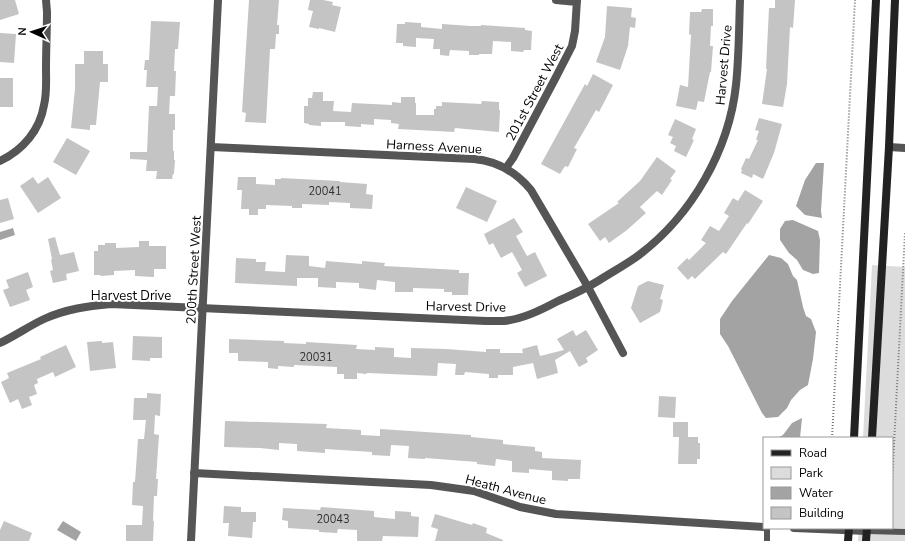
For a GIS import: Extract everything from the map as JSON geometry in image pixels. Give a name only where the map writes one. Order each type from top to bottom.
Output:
[{"type":"main road","points":[[854,437],[876,0]]},
{"type":"main road","points":[[872,437],[889,147],[895,0]]},
{"type":"main road","points":[[848,541],[849,529]]},
{"type":"main road","points":[[866,541],[867,529]]},
{"type":"street","points":[[0,161],[14,153],[28,140],[34,132],[42,114],[46,95],[46,0]]},
{"type":"street","name":"200th Street West","points":[[191,541],[218,0]]},
{"type":"street","points":[[556,0],[577,1]]},
{"type":"street","name":"Harvest Drive","points":[[0,343],[45,318],[84,307],[112,304],[505,321],[528,316],[588,287],[638,256],[674,222],[687,206],[702,183],[718,152],[727,128],[733,105],[736,84],[740,0]]},
{"type":"street","name":"201st Street West","points":[[506,168],[513,158],[572,46],[575,31],[577,1]]},
{"type":"street","name":"Harness Avenue","points":[[211,147],[474,159],[487,161],[506,168],[523,181],[531,190],[588,287],[623,353]]},
{"type":"street","points":[[889,147],[905,148]]},
{"type":"street","name":"Heath Avenue","points":[[194,473],[431,485],[474,491],[520,507],[556,514],[763,527]]},
{"type":"street","points":[[849,529],[867,529]]},
{"type":"lane","points":[[767,529],[767,541]]},
{"type":"lane","points":[[867,529],[905,532]]},
{"type":"path","points":[[832,437],[855,0]]},
{"type":"path","points":[[893,464],[905,233]]},
{"type":"green space","points":[[872,265],[905,267],[905,541],[858,541],[859,529],[893,529],[893,437],[863,437]]},
{"type":"water","points":[[816,163],[824,163],[821,211],[822,218],[805,215],[796,206],[805,180]]},
{"type":"water","points":[[793,220],[818,231],[820,240],[819,273],[813,274],[803,270],[797,260],[789,253],[780,240],[780,229],[785,221]]},
{"type":"water","points":[[13,228],[15,235],[0,240],[0,232]]},
{"type":"water","points":[[769,255],[781,258],[788,264],[793,276],[797,280],[806,316],[811,319],[816,332],[808,385],[800,390],[791,400],[787,408],[778,417],[766,418],[762,413],[728,346],[720,334],[720,319],[732,301]]},
{"type":"water","points":[[802,418],[800,437],[779,437],[783,435],[792,423]]},
{"type":"water","points":[[63,521],[81,532],[76,541],[57,530]]},
{"type":"building","points":[[0,0],[15,0],[19,14],[0,20]]},
{"type":"building","points":[[249,0],[279,0],[277,25],[279,25],[279,34],[276,34],[275,49],[270,49],[266,123],[245,122],[246,113],[242,112]]},
{"type":"building","points":[[310,0],[333,2],[332,5],[341,7],[335,32],[309,27],[313,11],[308,10]]},
{"type":"building","points":[[775,0],[795,0],[793,28],[790,27],[787,84],[783,107],[762,104],[767,69],[769,8],[775,8]]},
{"type":"building","points":[[607,6],[632,8],[631,17],[636,18],[635,28],[630,27],[628,46],[620,70],[596,62],[605,37]]},
{"type":"building","points":[[702,9],[713,9],[713,26],[711,26],[710,46],[713,46],[711,72],[704,102],[698,101],[696,110],[676,106],[680,85],[688,87],[691,35],[689,34],[690,12],[701,12]]},
{"type":"building","points":[[151,21],[180,22],[178,49],[175,49],[175,96],[170,96],[169,114],[175,114],[173,151],[175,160],[172,179],[156,179],[157,171],[146,171],[147,160],[130,159],[130,152],[147,152],[149,106],[157,106],[158,87],[146,87],[147,70],[144,70],[145,60],[149,60]]},
{"type":"building","points":[[405,22],[421,23],[421,27],[442,29],[442,24],[525,28],[525,30],[532,31],[531,50],[524,50],[523,52],[511,51],[511,42],[493,41],[492,54],[469,55],[469,51],[450,50],[449,56],[440,55],[440,49],[433,49],[434,39],[416,38],[416,47],[403,46],[403,43],[396,43],[397,24],[405,24]]},
{"type":"building","points":[[0,33],[16,34],[14,63],[0,62]]},
{"type":"building","points":[[84,51],[103,51],[103,64],[108,64],[108,82],[100,82],[96,125],[90,125],[90,130],[71,128],[75,89],[75,64],[84,64]]},
{"type":"building","points":[[593,74],[613,85],[599,112],[596,110],[574,148],[577,149],[568,167],[565,166],[560,174],[541,164],[585,84],[587,86]]},
{"type":"building","points":[[0,78],[13,78],[13,107],[0,107]]},
{"type":"building","points":[[313,92],[323,92],[323,101],[334,101],[333,111],[351,112],[352,103],[392,105],[392,102],[401,103],[401,97],[415,97],[416,115],[434,115],[434,109],[436,109],[436,106],[442,106],[442,102],[481,104],[482,101],[499,102],[499,132],[455,128],[454,132],[398,129],[399,124],[391,123],[391,120],[374,119],[374,125],[361,124],[361,127],[345,126],[345,122],[321,122],[321,126],[309,125],[304,123],[304,106],[308,106],[308,98],[312,98]]},
{"type":"building","points":[[759,118],[782,124],[774,153],[763,179],[753,174],[752,178],[741,173],[741,169],[746,158],[749,159],[758,140],[756,140],[759,131],[755,130]]},
{"type":"building","points":[[675,119],[696,129],[692,139],[694,140],[686,157],[674,151],[676,146],[670,143],[673,137],[668,135]]},
{"type":"building","points":[[67,138],[90,151],[76,175],[53,162]]},
{"type":"building","points":[[657,157],[676,171],[662,195],[657,191],[640,207],[646,213],[627,230],[609,243],[605,237],[600,241],[588,224],[619,203],[617,202],[640,181]]},
{"type":"building","points":[[33,177],[38,184],[48,177],[61,198],[38,213],[20,186]]},
{"type":"building","points":[[238,177],[256,177],[256,184],[275,185],[275,179],[281,178],[367,184],[366,194],[373,195],[372,209],[350,208],[350,203],[329,202],[329,205],[302,204],[302,208],[266,205],[266,209],[258,209],[258,215],[249,215],[249,209],[241,209],[242,190],[237,190]]},
{"type":"building","points":[[466,187],[497,201],[487,222],[456,208]]},
{"type":"building","points":[[745,190],[763,201],[726,254],[723,252],[695,279],[692,276],[688,280],[677,268],[687,258],[689,260],[706,243],[701,240],[710,226],[719,231],[729,216],[724,213],[733,198],[738,201]]},
{"type":"building","points":[[8,198],[14,219],[0,223],[0,200]]},
{"type":"building","points":[[514,218],[523,232],[516,236],[527,256],[535,252],[547,276],[525,287],[517,273],[522,270],[512,252],[501,258],[493,243],[489,245],[484,234]]},
{"type":"building","points":[[55,237],[60,255],[74,252],[79,271],[66,274],[67,280],[53,283],[50,271],[53,270],[52,259],[48,239]]},
{"type":"building","points":[[139,241],[149,241],[149,246],[166,246],[166,269],[154,269],[154,277],[135,276],[135,270],[114,271],[114,275],[94,275],[94,251],[98,251],[98,245],[105,245],[105,243],[116,243],[116,248],[139,247]]},
{"type":"building","points":[[286,255],[309,256],[309,266],[325,268],[326,261],[362,264],[362,261],[385,263],[384,266],[459,270],[459,273],[469,273],[468,295],[452,295],[452,292],[444,292],[444,289],[413,288],[413,292],[395,292],[395,282],[377,280],[376,290],[359,288],[359,283],[336,282],[336,288],[318,287],[318,278],[297,278],[297,286],[235,283],[236,258],[256,259],[256,262],[266,262],[265,271],[285,272]]},
{"type":"building","points":[[28,272],[33,287],[26,290],[30,300],[10,307],[3,290],[9,288],[6,280]]},
{"type":"building","points":[[648,281],[664,285],[660,299],[663,300],[660,312],[640,323],[631,308],[638,286]]},
{"type":"building","points":[[573,330],[576,336],[586,330],[598,350],[586,358],[588,362],[579,367],[570,351],[555,360],[558,373],[537,379],[533,363],[513,367],[513,375],[498,375],[498,378],[489,378],[489,374],[465,372],[464,375],[455,375],[456,364],[438,363],[437,376],[357,373],[357,379],[344,379],[344,374],[337,374],[337,367],[294,365],[294,367],[278,366],[278,369],[268,368],[268,362],[238,361],[238,353],[229,353],[229,339],[284,341],[284,343],[306,344],[306,342],[357,345],[356,349],[375,350],[375,347],[394,348],[394,357],[411,358],[411,348],[486,352],[486,349],[500,349],[500,353],[523,353],[522,349],[537,345],[540,356],[564,350],[557,339]]},
{"type":"building","points":[[133,336],[162,337],[162,358],[150,358],[150,361],[132,360]]},
{"type":"building","points":[[102,341],[102,343],[113,342],[116,368],[90,371],[87,342]]},
{"type":"building","points":[[66,345],[76,367],[55,377],[53,372],[37,379],[38,383],[34,385],[37,394],[29,397],[32,405],[22,409],[18,399],[10,403],[1,382],[9,378],[7,373],[41,359],[40,357]]},
{"type":"building","points":[[147,393],[161,394],[160,416],[155,415],[154,434],[159,435],[156,479],[158,479],[157,496],[154,496],[153,541],[126,541],[126,525],[142,525],[143,506],[132,505],[138,439],[144,439],[146,420],[133,420],[134,398],[147,398]]},
{"type":"building","points":[[659,396],[676,397],[675,418],[658,417]]},
{"type":"building","points":[[225,421],[327,424],[326,428],[361,430],[361,435],[380,436],[380,429],[471,435],[471,437],[503,440],[503,444],[535,447],[535,451],[542,452],[542,458],[581,460],[580,479],[568,479],[568,481],[552,480],[552,471],[529,469],[529,473],[512,472],[512,461],[496,459],[495,466],[477,464],[477,462],[408,458],[409,446],[391,445],[390,456],[372,455],[372,452],[325,449],[325,453],[297,451],[297,444],[279,443],[279,450],[224,447]]},
{"type":"building","points":[[673,422],[688,422],[688,437],[698,437],[698,443],[700,443],[700,459],[697,459],[697,464],[678,464],[679,437],[673,437]]},
{"type":"building","points":[[224,506],[241,507],[241,512],[256,512],[256,522],[253,522],[252,538],[228,536],[229,523],[223,523]]},
{"type":"building","points":[[321,507],[374,511],[374,517],[395,519],[395,511],[411,512],[411,516],[419,517],[418,537],[383,536],[382,541],[357,541],[357,530],[338,529],[337,533],[288,528],[288,521],[282,520],[283,508],[320,510]]},
{"type":"building","points":[[435,514],[487,528],[486,533],[503,541],[435,541],[438,529],[431,527]]},
{"type":"building","points":[[4,521],[32,533],[29,541],[0,541],[0,530]]}]
